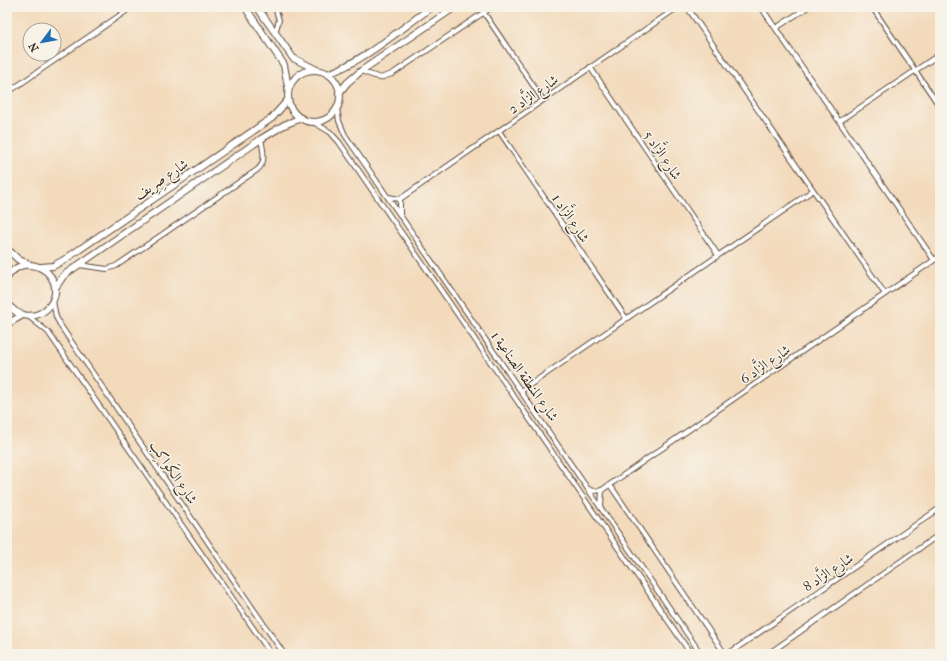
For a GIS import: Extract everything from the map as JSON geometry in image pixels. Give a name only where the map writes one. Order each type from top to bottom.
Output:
[{"type":"main road","points":[[245,7],[284,65],[289,82],[288,100],[290,107],[301,118],[313,122],[327,118],[337,108],[339,93],[346,83],[361,71],[455,7]]},
{"type":"main road","points":[[256,7],[294,58],[306,67],[327,74],[333,79],[339,93]]},
{"type":"main road","points":[[327,74],[339,70],[359,58],[432,7]]},
{"type":"main road","points":[[288,92],[291,84],[299,75],[310,70],[318,70]]},
{"type":"main road","name":"شارع صِرِيف","points":[[41,268],[53,266],[64,260],[272,118],[288,100]]},
{"type":"main road","name":"شارع صِرِيف","points":[[55,288],[64,275],[261,139],[284,125],[301,118]]},
{"type":"main road","points":[[7,249],[19,260],[41,268],[49,274],[55,288],[53,299],[43,312],[25,316],[7,324]]},
{"type":"main road","points":[[8,275],[19,266],[32,265]]},
{"type":"main road","points":[[7,303],[11,309],[25,316]]},
{"type":"street","points":[[7,93],[132,7]]},
{"type":"street","points":[[275,7],[279,20],[275,33]]},
{"type":"street","points":[[361,71],[380,78],[392,74],[492,7]]},
{"type":"street","name":"شارع الزَّاد 2","points":[[400,198],[678,7]]},
{"type":"street","points":[[687,7],[812,191],[886,294]]},
{"type":"street","points":[[761,7],[934,260]]},
{"type":"street","points":[[776,28],[808,7]]},
{"type":"street","points":[[872,7],[940,107]]},
{"type":"street","points":[[484,13],[543,100]]},
{"type":"street","points":[[840,121],[940,54]]},
{"type":"street","name":"شارع الزَّاد 5","points":[[590,67],[718,255]]},
{"type":"street","name":"شارع المنطقة الصناعية 1","points":[[337,108],[343,130],[388,198],[701,654]]},
{"type":"street","name":"شارع المنطقة الصناعية 1","points":[[313,122],[330,132],[339,142],[691,654]]},
{"type":"street","name":"شارع الزَّاد 1","points":[[498,131],[626,318]]},
{"type":"street","points":[[79,265],[107,270],[116,266],[253,172],[262,164],[264,154],[261,139]]},
{"type":"street","points":[[521,391],[812,191]]},
{"type":"street","points":[[388,198],[400,198],[400,214]]},
{"type":"street","name":"شارع الزَّاد 6","points":[[602,490],[940,256]]},
{"type":"street","name":"شارع الكَواكِب","points":[[53,299],[56,317],[62,328],[284,654]]},
{"type":"street","name":"شارع الكَواكِب","points":[[25,316],[48,332],[271,654]]},
{"type":"street","points":[[610,485],[726,654]]},
{"type":"street","points":[[588,489],[594,491],[602,490],[601,507]]},
{"type":"street","name":"شارع الزَّاد 8","points":[[726,654],[940,508]]},
{"type":"street","points":[[768,654],[940,534]]}]
